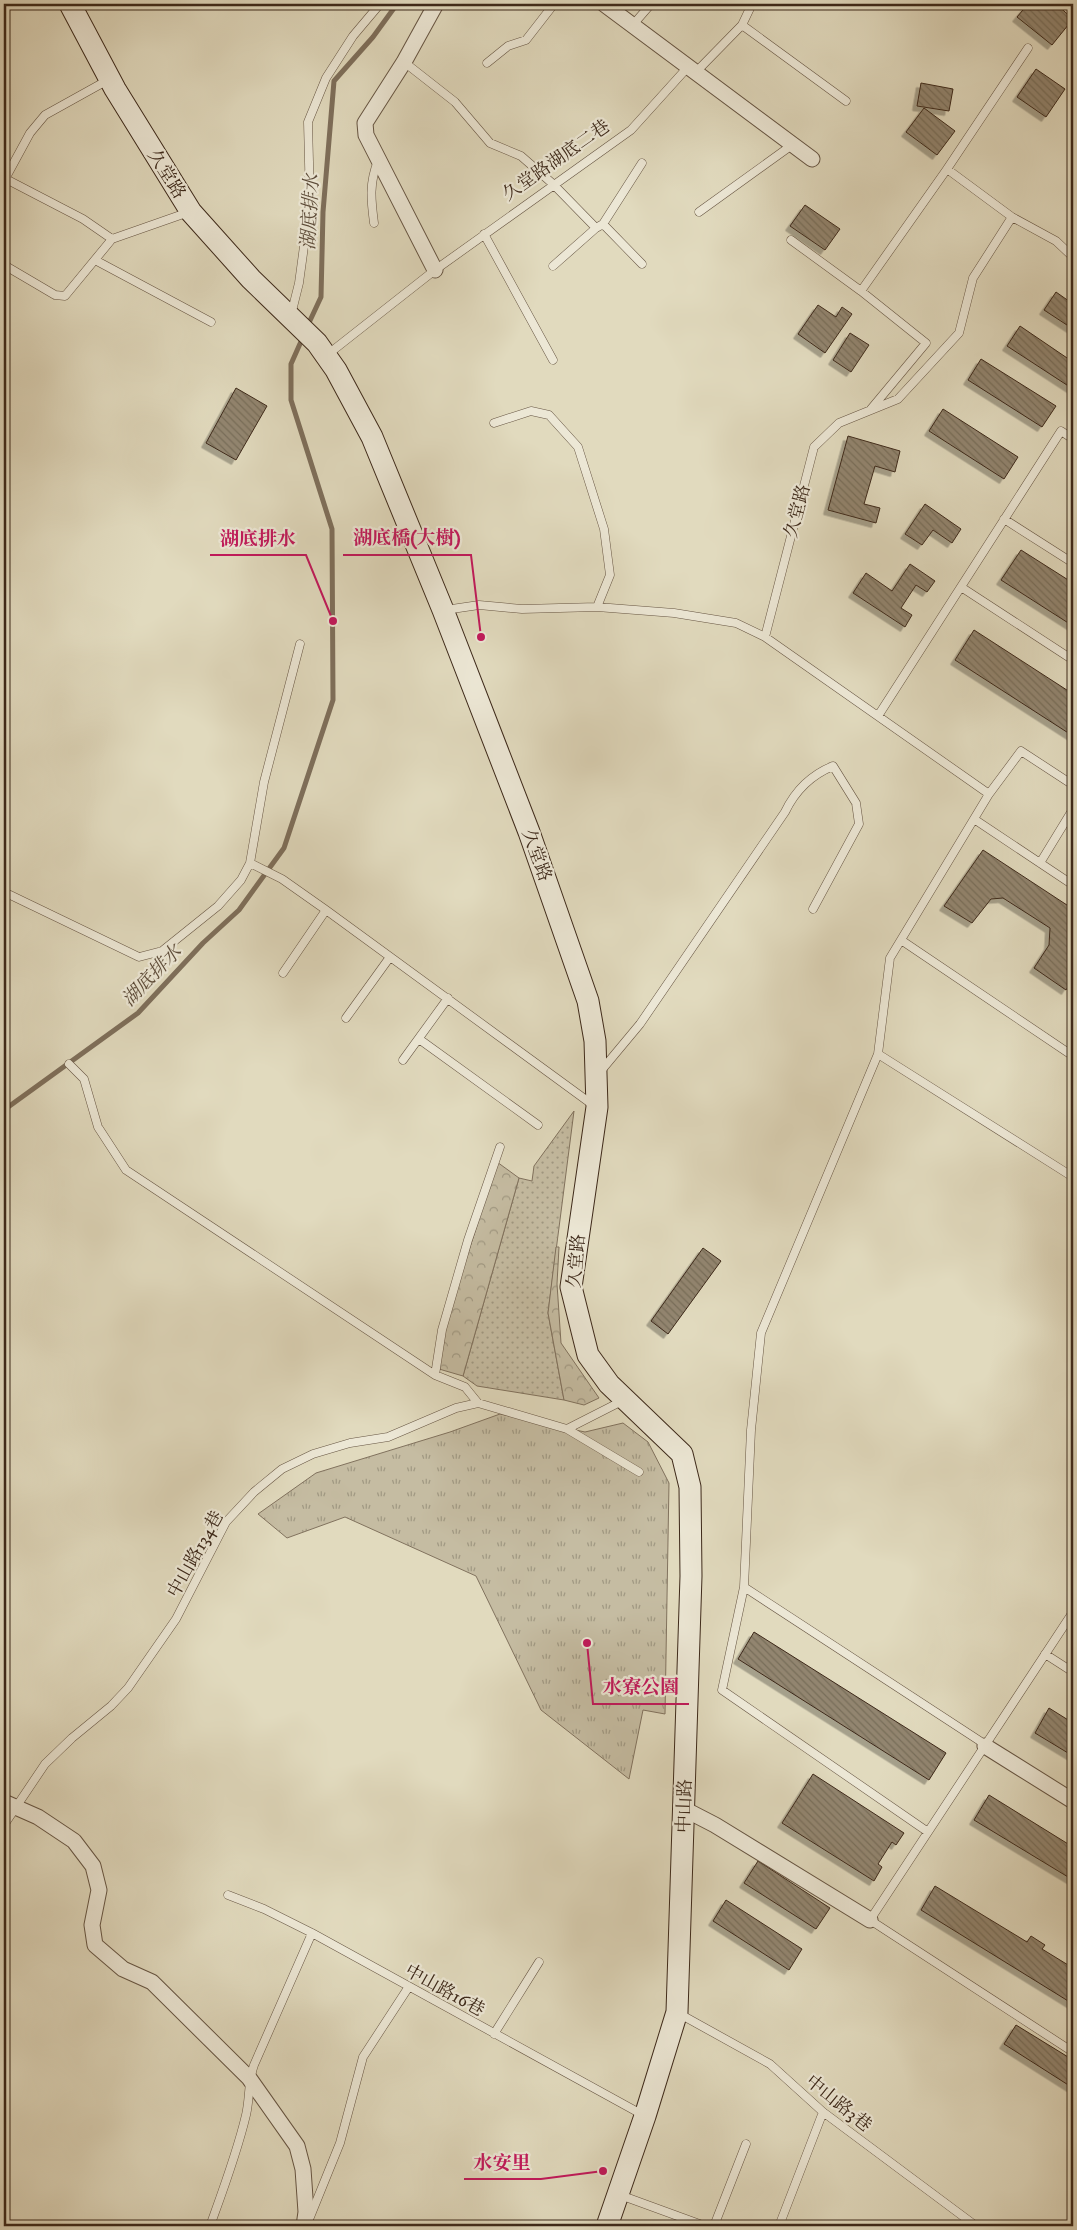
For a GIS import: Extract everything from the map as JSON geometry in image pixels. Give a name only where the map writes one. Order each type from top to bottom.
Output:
[{"type":"street","name":"久堂路","points":[[70,4],[110,79],[191,212],[239,267],[322,349],[372,437],[443,610],[529,832],[588,1001],[595,1041],[597,1107],[571,1287],[588,1355],[609,1384],[626,1399]]},
{"type":"street","points":[[435,270],[366,135],[365,124],[404,62],[436,4]]},
{"type":"street","points":[[604,4],[631,27],[812,159]]},
{"type":"street","name":"中山路","points":[[607,2226],[645,2116],[677,2012],[691,1576],[690,1488],[682,1454],[626,1399]]},
{"type":"street","points":[[985,1745],[1073,1801]]},
{"type":"street","points":[[9,1805],[38,1817],[74,1840],[93,1866],[99,1890],[92,1925],[96,1945],[123,1969],[152,1982],[250,2078],[297,2146],[304,2169],[305,2226]]},
{"type":"street","points":[[684,1809],[715,1825],[870,1920]]},
{"type":"lane","points":[[292,320],[310,202],[308,122],[326,78],[353,36],[380,4]]},
{"type":"lane","points":[[487,63],[508,46],[526,40],[554,4]]},
{"type":"lane","points":[[631,27],[651,4]]},
{"type":"lane","name":"久堂路湖底二巷","points":[[322,349],[553,184],[595,158],[631,130],[691,70],[742,25],[752,4]]},
{"type":"lane","points":[[742,25],[846,101]]},
{"type":"lane","points":[[861,291],[948,169],[1028,48]]},
{"type":"lane","points":[[404,62],[455,102],[490,143],[521,156],[642,264]]},
{"type":"lane","points":[[110,79],[45,115],[30,133],[4,178],[83,219],[112,239]]},
{"type":"lane","points":[[699,212],[792,145]]},
{"type":"lane","points":[[374,223],[370,192],[371,177],[378,159]]},
{"type":"lane","points":[[553,266],[600,226],[642,163]]},
{"type":"lane","points":[[948,169],[1012,217],[1056,241],[1073,257]]},
{"type":"lane","points":[[4,265],[55,295],[65,296],[112,239],[191,212]]},
{"type":"lane","name":"久堂路","points":[[765,637],[814,447],[838,423],[898,399],[959,333],[973,278],[1012,217]]},
{"type":"lane","points":[[484,234],[553,360]]},
{"type":"lane","points":[[791,240],[861,291],[926,343],[870,410]]},
{"type":"lane","points":[[95,260],[211,322]]},
{"type":"lane","points":[[494,423],[531,410],[549,415],[578,448],[604,529],[610,575],[597,607]]},
{"type":"lane","points":[[878,716],[1061,431],[1073,439]]},
{"type":"lane","points":[[1004,520],[1073,563]]},
{"type":"lane","points":[[961,587],[1073,660]]},
{"type":"lane","points":[[443,610],[479,605],[522,609],[597,607],[674,613],[736,623],[765,637],[990,794]]},
{"type":"lane","points":[[4,892],[138,957],[162,951],[218,906],[242,880],[250,863],[264,782],[300,644]]},
{"type":"lane","points":[[928,1832],[722,1690],[744,1587],[751,1430],[761,1334],[878,1054],[890,958],[974,819],[1021,751],[1073,785]]},
{"type":"lane","points":[[597,1076],[640,1024],[785,812],[792,797],[817,772],[833,766],[856,803],[859,824],[813,909]]},
{"type":"lane","points":[[1040,864],[1073,809]]},
{"type":"lane","points":[[974,819],[1073,885]]},
{"type":"lane","points":[[250,863],[282,880],[326,910],[597,1107]]},
{"type":"lane","points":[[283,973],[326,910]]},
{"type":"lane","points":[[901,940],[1073,1056]]},
{"type":"lane","points":[[346,1018],[390,957]]},
{"type":"lane","points":[[403,1060],[448,998]]},
{"type":"lane","points":[[419,1039],[538,1125]]},
{"type":"lane","points":[[878,1054],[1073,1177]]},
{"type":"lane","points":[[69,1064],[84,1079],[98,1127],[126,1170],[435,1375],[465,1387],[478,1403],[567,1429],[639,1472]]},
{"type":"lane","points":[[435,1375],[442,1330],[468,1240],[500,1147]]},
{"type":"lane","points":[[567,1429],[626,1399]]},
{"type":"lane","name":"中山路134巷","points":[[4,1825],[9,1805],[45,1764],[72,1738],[111,1706],[128,1688],[176,1619],[226,1522],[254,1492],[282,1469],[313,1454],[350,1443],[388,1437],[456,1408],[478,1403]]},
{"type":"lane","points":[[744,1587],[985,1745]]},
{"type":"lane","points":[[1073,1612],[870,1920],[1073,2052]]},
{"type":"lane","points":[[1045,1654],[1073,1672]]},
{"type":"lane","name":"中山路16巷","points":[[228,1895],[264,1908],[312,1933],[408,1988],[645,2116]]},
{"type":"lane","points":[[210,2226],[231,2168],[246,2114],[250,2078],[312,1933]]},
{"type":"lane","points":[[494,2034],[539,1962]]},
{"type":"lane","points":[[305,2226],[340,2143],[363,2058],[408,1988]]},
{"type":"lane","name":"中山路3巷","points":[[677,2012],[770,2064],[823,2112],[976,2226]]},
{"type":"lane","points":[[779,2226],[823,2112]]},
{"type":"lane","points":[[714,2226],[746,2144]]},
{"type":"lane","points":[[618,2195],[705,2226]]},
{"type":"green space","points":[[574,1111],[548,1313],[564,1400],[477,1386],[463,1376],[519,1178],[532,1181],[534,1166]]},
{"type":"green space","points":[[497,1162],[519,1178],[463,1376],[439,1369],[445,1326]]},
{"type":"green space","points":[[556,1247],[559,1247],[557,1284],[561,1343],[599,1398],[584,1405],[564,1400],[548,1313]]},
{"type":"green space","points":[[500,1414],[585,1432],[623,1423],[648,1442],[669,1483],[665,1714],[643,1710],[629,1779],[541,1710],[476,1576],[345,1517],[287,1538],[258,1514],[316,1473],[450,1432]]},
{"type":"building","points":[[1028,4],[1034,9],[1039,4],[1056,4],[1073,19],[1052,45],[1017,17]]},
{"type":"building","points":[[1036,69],[1065,89],[1046,117],[1017,97]]},
{"type":"building","points":[[921,83],[953,89],[949,111],[917,106]]},
{"type":"building","points":[[924,108],[955,131],[937,155],[906,132]]},
{"type":"building","points":[[805,205],[840,229],[825,250],[790,226]]},
{"type":"building","points":[[1056,292],[1073,304],[1073,329],[1044,310]]},
{"type":"building","points":[[818,305],[836,317],[842,307],[852,314],[825,353],[798,334]]},
{"type":"building","points":[[1020,326],[1073,362],[1073,389],[1007,346]]},
{"type":"building","points":[[850,333],[869,345],[851,372],[833,360]]},
{"type":"building","points":[[981,359],[1056,406],[1042,427],[968,380]]},
{"type":"building","points":[[236,388],[267,406],[236,460],[206,443]]},
{"type":"building","points":[[943,409],[1018,457],[1004,479],[929,431]]},
{"type":"building","points":[[848,436],[900,451],[895,472],[875,466],[864,504],[880,508],[876,523],[828,510]]},
{"type":"building","points":[[925,504],[961,529],[952,543],[933,530],[922,545],[905,534]]},
{"type":"building","points":[[1021,550],[1073,583],[1073,626],[1001,580]]},
{"type":"building","points":[[910,564],[935,581],[927,592],[916,585],[901,608],[912,615],[905,627],[853,593],[866,573],[892,591]]},
{"type":"building","points":[[974,630],[1073,694],[1073,736],[955,660]]},
{"type":"building","points":[[983,850],[1073,909],[1073,979],[1066,990],[1034,968],[1049,945],[1050,928],[1003,898],[991,899],[972,923],[944,906]]},
{"type":"building","points":[[703,1248],[721,1261],[668,1334],[651,1321]]},
{"type":"building","points":[[754,1632],[946,1753],[929,1780],[738,1659]]},
{"type":"building","points":[[1049,1708],[1073,1723],[1073,1756],[1035,1733]]},
{"type":"building","points":[[813,1774],[904,1833],[896,1845],[892,1842],[878,1864],[882,1867],[874,1881],[782,1823]]},
{"type":"building","points":[[989,1795],[1073,1847],[1073,1880],[974,1820]]},
{"type":"building","points":[[758,1861],[830,1908],[816,1929],[744,1883]]},
{"type":"building","points":[[935,1886],[1027,1942],[1031,1936],[1045,1945],[1042,1949],[1073,1968],[1073,2004],[921,1910]]},
{"type":"building","points":[[726,1900],[802,1949],[789,1970],[713,1921]]},
{"type":"building","points":[[1016,2025],[1073,2060],[1073,2088],[1004,2044]]},
{"type":"waterway","name":"湖底排水","points":[[307,327],[321,297],[323,212],[334,81],[373,37],[397,4]]},
{"type":"waterway","name":"湖底排水","points":[[4,1110],[138,1013],[203,943],[239,910],[284,848],[333,700],[332,529],[291,400],[291,364],[303,337]]},
{"type":"place","name":"湖底排水","points":[[333,621]]},
{"type":"place","name":"湖底橋(大樹)","points":[[481,637]]},
{"type":"place","name":"水寮公園","points":[[587,1643]]},
{"type":"place","name":"水安里","points":[[603,2171]]}]
